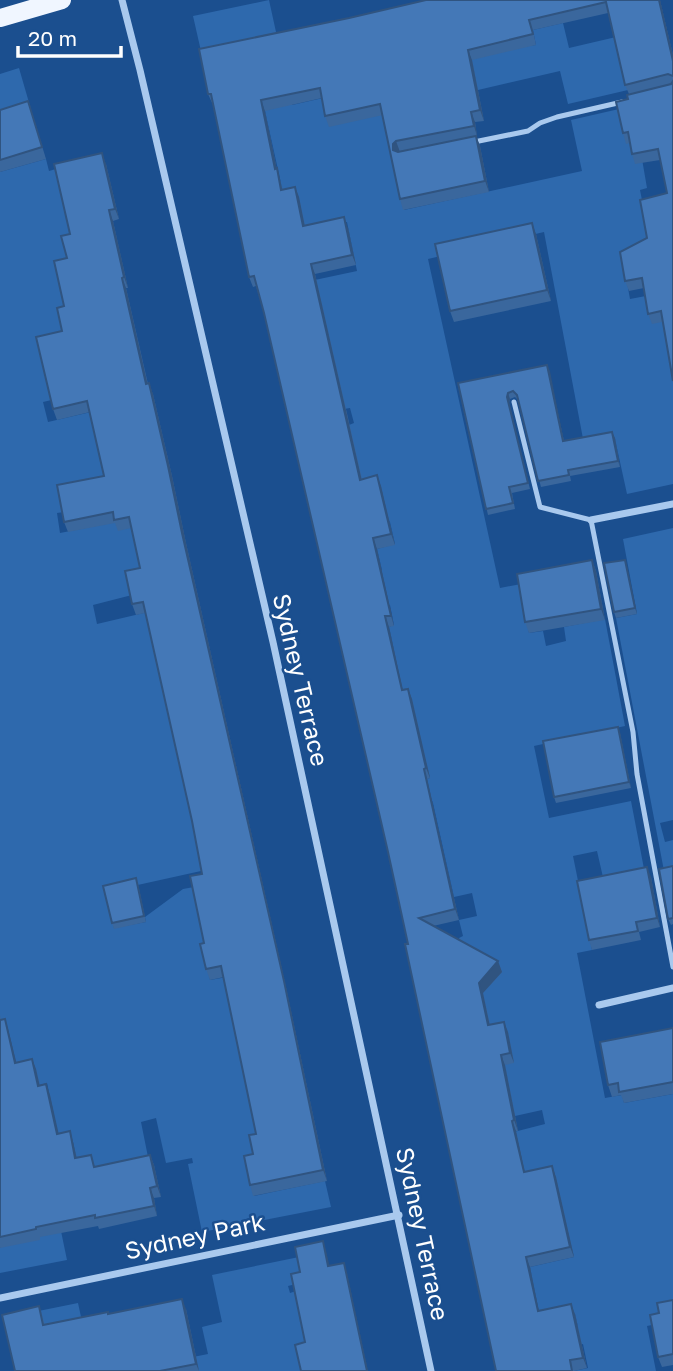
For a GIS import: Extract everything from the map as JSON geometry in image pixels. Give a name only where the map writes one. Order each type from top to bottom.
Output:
[{"type":"main road","points":[[0,18],[62,0]]},
{"type":"street","name":"Sydney Terrace","points":[[122,0],[276,656],[431,1371]]},
{"type":"street","points":[[591,520],[673,504]]},
{"type":"street","points":[[599,1006],[673,988]]},
{"type":"street","name":"Sydney Park","points":[[0,1298],[399,1215]]},
{"type":"lane","points":[[464,144],[528,131],[556,117],[633,100]]},
{"type":"lane","points":[[514,402],[540,507],[591,520],[633,732],[639,785],[673,967]]},
{"type":"shaded area","points":[[269,0],[292,105],[323,98],[374,66],[536,45],[533,30],[563,23],[569,48],[616,37],[628,90],[568,104],[560,71],[478,90],[404,210],[582,171],[571,120],[619,109],[645,140],[642,159],[647,188],[640,190],[645,215],[657,239],[623,260],[630,299],[667,292],[664,322],[673,344],[673,484],[627,494],[615,439],[584,444],[544,232],[428,259],[500,588],[521,584],[529,633],[543,631],[546,646],[566,641],[564,627],[605,619],[625,726],[534,746],[549,818],[631,801],[650,900],[605,886],[597,851],[573,856],[592,950],[577,953],[605,1098],[622,1095],[624,1103],[673,1094],[673,1310],[662,1323],[647,1326],[656,1371],[574,1371],[588,1368],[583,1344],[548,1351],[578,1327],[575,1314],[541,1322],[530,1267],[574,1257],[568,1232],[529,1182],[502,1135],[545,1124],[542,1110],[515,1116],[492,1036],[466,967],[459,938],[463,936],[459,920],[477,916],[472,893],[454,897],[433,803],[423,780],[430,778],[428,768],[400,682],[389,627],[394,625],[390,605],[382,604],[375,572],[382,570],[377,549],[395,544],[390,522],[363,490],[349,425],[354,423],[350,408],[338,410],[310,281],[357,271],[347,222],[292,233],[265,111],[203,60],[193,16]]},
{"type":"shaded area","points":[[19,68],[32,113],[0,122],[0,74]]},
{"type":"shaded area","points":[[46,159],[49,171],[56,169],[72,235],[71,269],[62,290],[77,394],[43,402],[48,422],[91,412],[108,486],[64,512],[57,513],[60,533],[116,522],[133,528],[144,579],[132,595],[93,605],[97,624],[165,608],[210,869],[106,892],[114,928],[146,922],[145,917],[183,889],[194,887],[210,980],[227,977],[268,1103],[254,1196],[325,1181],[331,1207],[202,1232],[188,1164],[193,1163],[192,1158],[166,1163],[156,1118],[141,1122],[150,1167],[79,1169],[73,1142],[56,1207],[67,1260],[0,1273],[0,1248],[35,1218],[54,1115],[47,1083],[40,1085],[0,1078],[0,172]]},
{"type":"shaded area","points":[[673,528],[673,820],[660,823],[665,842],[673,840],[673,891],[668,892],[616,618],[637,614],[623,539]]},
{"type":"shaded area","points":[[299,1257],[304,1282],[288,1286],[290,1293],[296,1291],[305,1338],[302,1371],[195,1371],[193,1357],[208,1354],[202,1327],[222,1322],[212,1275]]},
{"type":"shaded area","points":[[78,1303],[90,1358],[4,1318]]},
{"type":"building","points":[[426,0],[659,0],[673,61],[673,76],[668,74],[625,85],[606,2],[529,20],[533,34],[468,50],[480,110],[471,112],[474,126],[396,141],[393,150],[398,152],[476,136],[485,181],[400,199],[380,104],[325,116],[320,88],[261,100],[281,190],[295,187],[303,226],[344,217],[352,255],[311,264],[360,480],[377,475],[391,534],[373,538],[391,616],[385,616],[402,690],[408,689],[455,909],[419,918],[498,961],[479,983],[488,1025],[504,1022],[510,1053],[501,1055],[524,1172],[552,1166],[570,1247],[526,1257],[538,1311],[571,1304],[583,1358],[570,1360],[572,1371],[496,1371],[388,852],[264,313],[254,276],[249,277],[199,49]]},
{"type":"building","points":[[673,81],[673,381],[661,311],[648,314],[642,278],[625,281],[620,252],[647,238],[640,200],[667,193],[658,149],[632,154],[628,132],[623,133],[616,102],[628,99],[627,95],[671,84]]},
{"type":"building","points":[[28,101],[42,147],[0,160],[0,110]]},
{"type":"building","points":[[102,153],[115,209],[109,210],[124,277],[122,278],[168,466],[284,981],[323,1170],[250,1185],[244,1156],[253,1154],[249,1135],[256,1134],[221,966],[206,969],[200,944],[204,943],[190,876],[202,874],[143,602],[132,604],[125,571],[140,568],[129,517],[114,520],[113,512],[64,522],[57,485],[104,476],[87,401],[53,409],[36,337],[62,331],[57,308],[64,306],[54,261],[67,258],[61,236],[70,234],[54,164]]},
{"type":"building","points":[[532,223],[547,290],[450,311],[435,244]]},
{"type":"building","points":[[547,365],[563,441],[612,432],[618,461],[568,470],[569,475],[538,481],[517,395],[513,391],[508,393],[507,397],[528,483],[509,487],[513,503],[486,509],[458,383]]},
{"type":"building","points":[[592,560],[601,609],[525,622],[517,574]]},
{"type":"building","points":[[625,560],[635,608],[614,612],[604,563]]},
{"type":"building","points":[[618,727],[629,782],[554,797],[543,741]]},
{"type":"building","points":[[673,866],[673,918],[668,919],[659,869]]},
{"type":"building","points":[[647,867],[657,918],[636,922],[638,931],[589,940],[577,881]]},
{"type":"building","points":[[136,878],[144,916],[112,923],[103,886]]},
{"type":"building","points":[[5,1019],[15,1063],[32,1059],[38,1086],[46,1084],[57,1134],[70,1131],[75,1158],[91,1155],[94,1167],[150,1155],[157,1186],[150,1188],[154,1206],[95,1218],[95,1215],[0,1237],[0,1020]]},
{"type":"building","points":[[673,1028],[673,1082],[619,1092],[618,1083],[608,1085],[600,1042]]},
{"type":"building","points":[[323,1241],[328,1266],[344,1263],[367,1371],[301,1371],[295,1345],[305,1342],[291,1274],[300,1272],[295,1247]]},
{"type":"building","points":[[182,1299],[196,1364],[160,1371],[15,1371],[2,1315],[39,1306],[43,1325]]},
{"type":"building","points":[[673,1300],[673,1354],[658,1357],[650,1315],[659,1313],[657,1303]]}]
